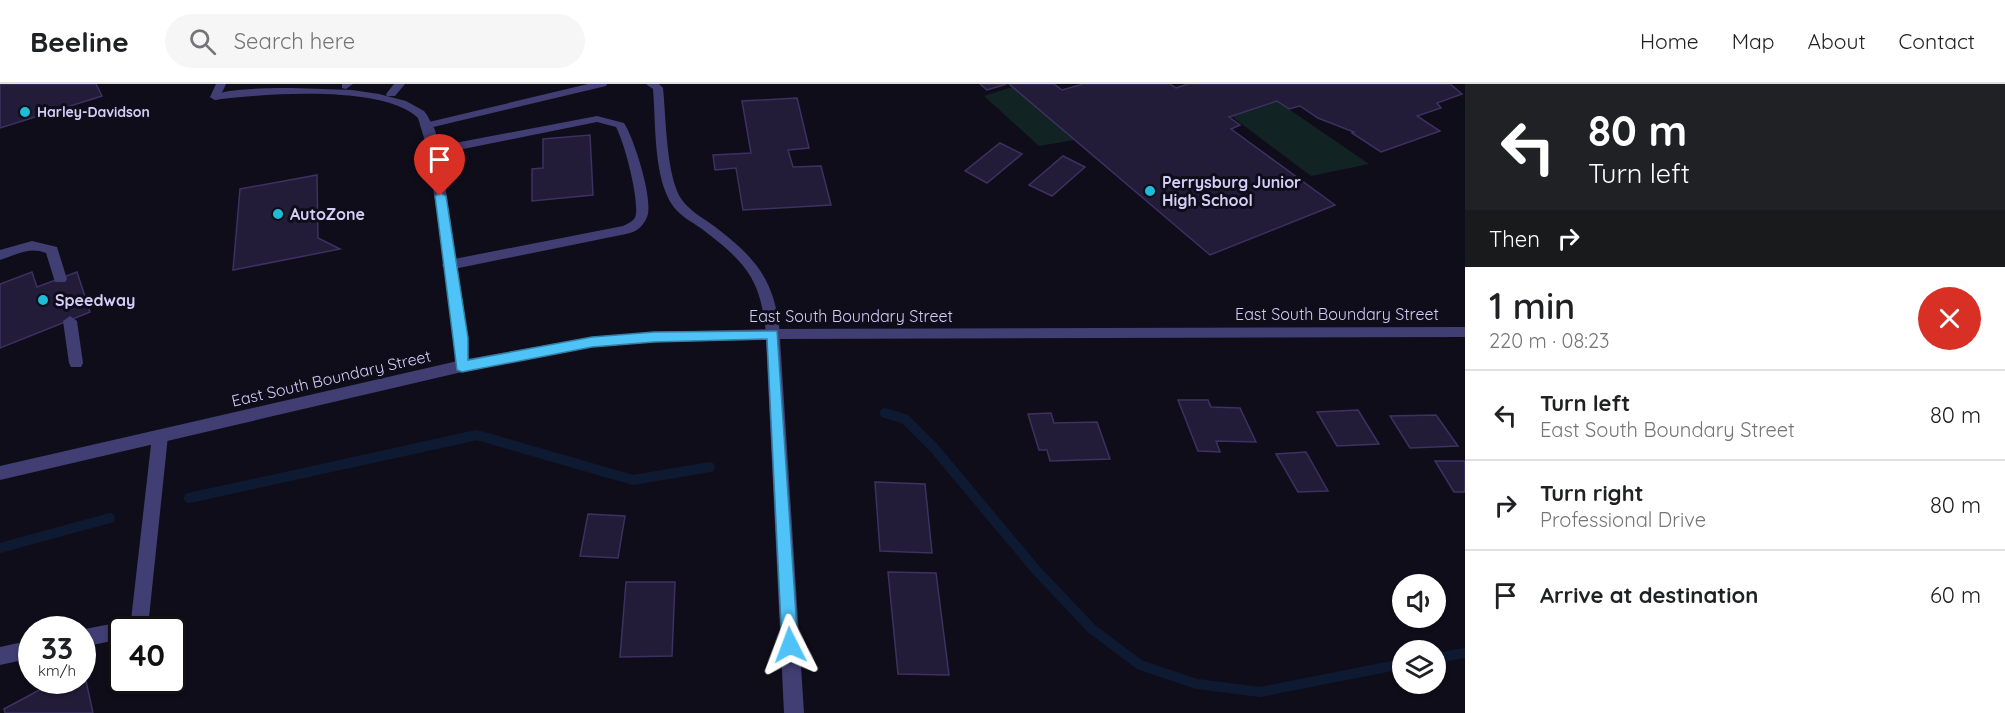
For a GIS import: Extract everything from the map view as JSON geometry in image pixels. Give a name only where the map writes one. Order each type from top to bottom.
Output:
[{"type":"street","points":[[221,84],[215,97],[271,89],[347,85],[391,94],[412,105],[429,125],[434,151],[461,338],[462,366]]},
{"type":"street","points":[[391,94],[400,84]]},
{"type":"street","points":[[429,125],[602,84]]},
{"type":"street","points":[[652,84],[658,88],[668,184],[678,204],[734,247],[757,270],[772,308],[794,713]]},
{"type":"street","points":[[434,151],[597,119],[620,125],[636,166],[642,215],[636,225],[626,231],[449,265]]},
{"type":"street","points":[[0,255],[26,245],[39,244],[52,249],[60,279]]},
{"type":"street","points":[[70,321],[76,363]]},
{"type":"street","name":"East South Boundary Street","points":[[0,473],[462,366],[592,342],[654,337],[773,334],[1465,332]]},
{"type":"street","points":[[140,616],[160,436]]},
{"type":"street","points":[[0,656],[18,652]]},
{"type":"shaded area","points":[[1012,87],[1074,140],[1039,146],[984,96]]},
{"type":"shaded area","points":[[1277,101],[1369,164],[1311,176],[1231,116]]},
{"type":"building","name":"Harley-Davidson","points":[[0,84],[96,84],[102,96],[0,128]]},
{"type":"building","points":[[980,84],[1007,84],[987,90]]},
{"type":"building","name":"Perrysburg Junior High School","points":[[1009,84],[1054,84],[1062,90],[1083,84],[1170,84],[1176,88],[1188,84],[1450,84],[1462,94],[1437,103],[1441,108],[1417,116],[1440,131],[1381,152],[1352,133],[1354,132],[1318,118],[1300,106],[1289,109],[1277,101],[1229,117],[1240,125],[1231,129],[1335,205],[1210,255]]},
{"type":"building","points":[[797,98],[809,148],[788,150],[793,167],[821,166],[831,205],[743,210],[736,168],[715,170],[713,155],[751,153],[742,101]]},
{"type":"building","points":[[590,135],[593,195],[532,201],[532,169],[543,168],[543,139]]},
{"type":"building","points":[[1000,143],[1022,154],[987,183],[965,171]]},
{"type":"building","points":[[1063,156],[1085,167],[1052,196],[1029,185]]},
{"type":"building","name":"AutoZone","points":[[317,175],[318,238],[340,249],[233,270],[240,189]]},
{"type":"building","name":"Speedway","points":[[32,272],[37,287],[77,272],[90,312],[0,348],[0,284]]},
{"type":"building","points":[[1178,400],[1208,400],[1211,407],[1240,408],[1256,442],[1216,441],[1220,452],[1198,451]]},
{"type":"building","points":[[1358,410],[1379,444],[1337,446],[1317,412]]},
{"type":"building","points":[[1051,413],[1054,423],[1097,422],[1110,459],[1050,461],[1047,450],[1039,450],[1028,414]]},
{"type":"building","points":[[1436,415],[1458,446],[1410,448],[1390,416]]},
{"type":"building","points":[[1306,452],[1328,491],[1298,492],[1276,454]]},
{"type":"building","points":[[1435,461],[1465,461],[1465,492],[1454,492]]},
{"type":"building","points":[[875,482],[925,484],[932,553],[880,551]]},
{"type":"building","points":[[588,514],[625,516],[618,558],[580,556]]},
{"type":"building","points":[[888,572],[936,573],[949,675],[898,674]]},
{"type":"building","points":[[626,582],[675,582],[672,656],[620,657]]},
{"type":"building","points":[[32,694],[89,694],[93,713],[5,713],[4,709]]},
{"type":"waterway","points":[[885,413],[905,419],[934,448],[1036,570],[1092,629],[1140,665],[1197,684],[1260,692],[1392,666]]},
{"type":"waterway","points":[[189,498],[477,435],[633,480],[710,467]]},
{"type":"waterway","points":[[0,548],[110,518]]},
{"type":"waterway","points":[[1446,656],[1465,653]]},
{"type":"place","name":"Harley-Davidson","points":[[25,112]]},
{"type":"place","name":"Perrysburg Junior High School","points":[[1150,191]]},
{"type":"place","name":"AutoZone","points":[[278,214]]},
{"type":"place","name":"Speedway","points":[[43,300]]},
{"type":"route","points":[[440,196],[461,338],[462,366],[592,342],[654,337],[773,334],[790,645]]}]
